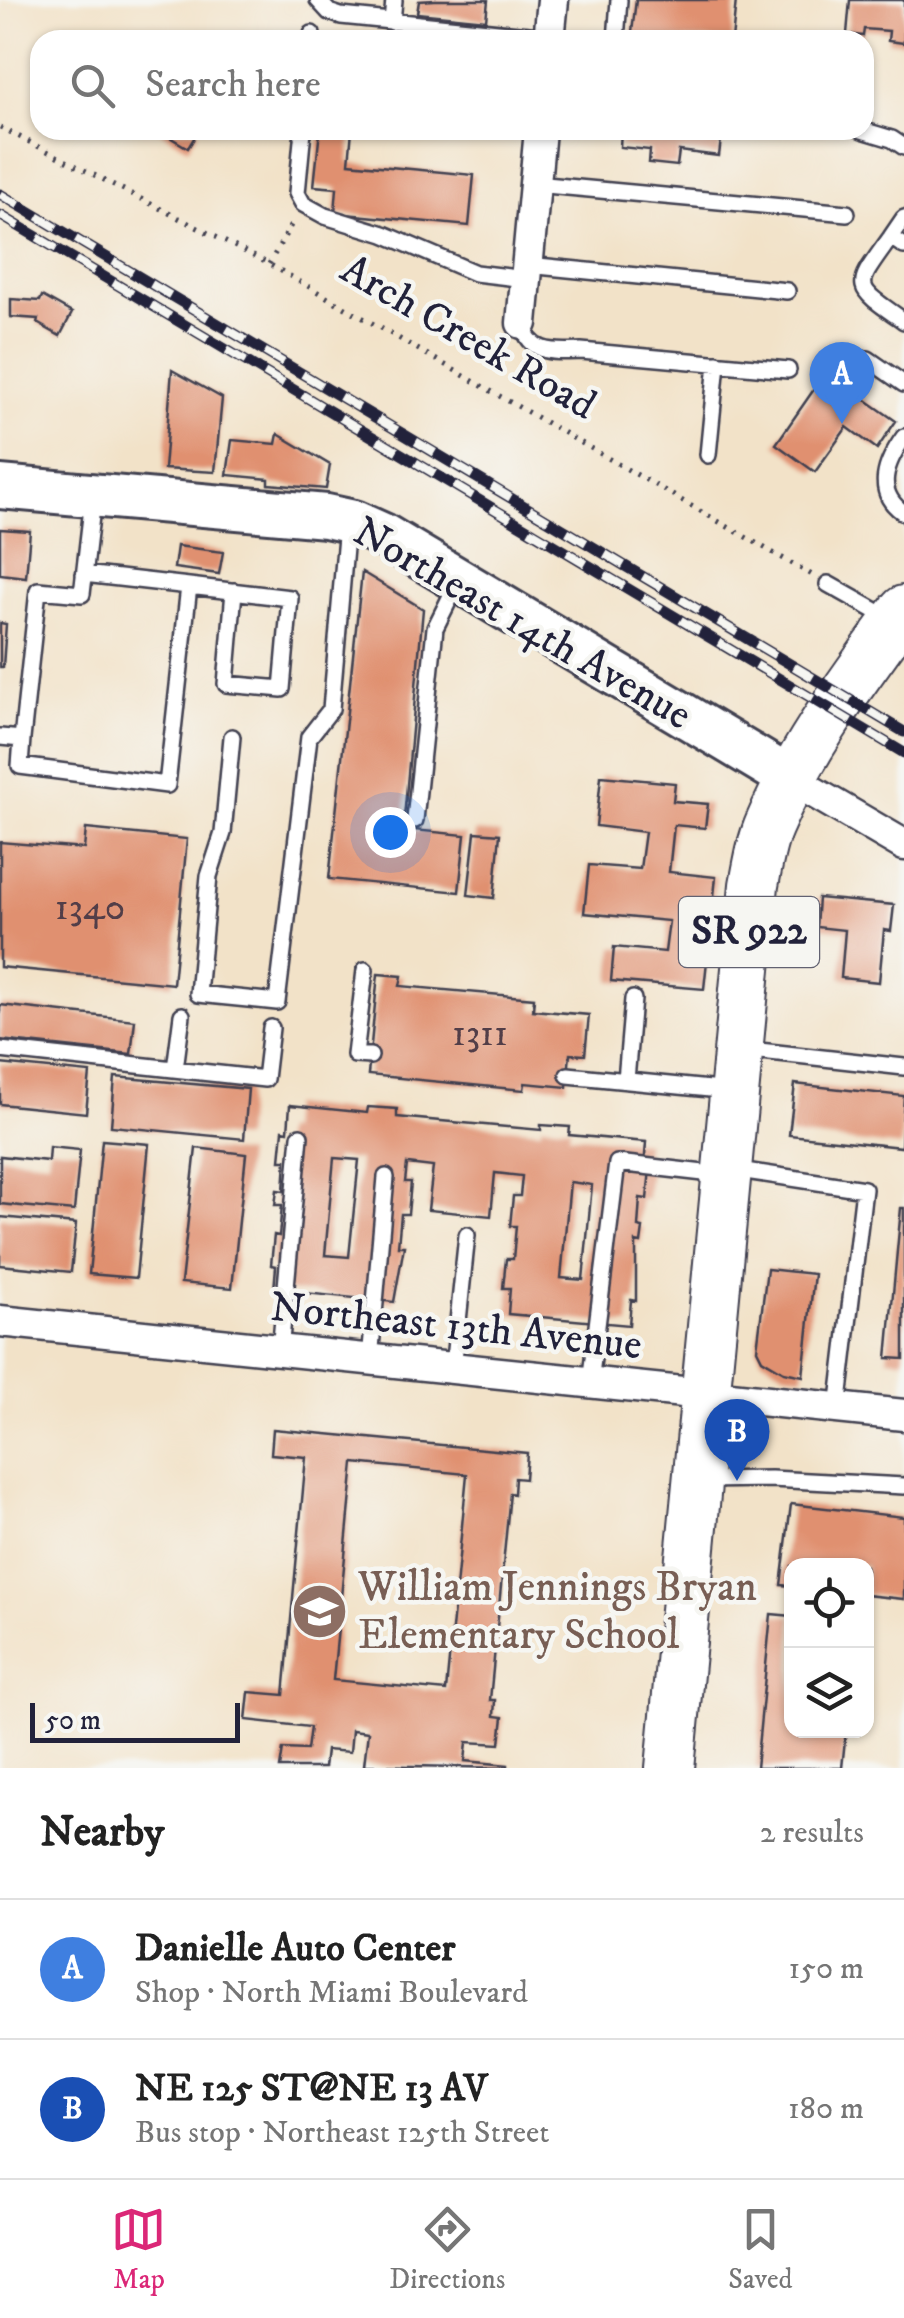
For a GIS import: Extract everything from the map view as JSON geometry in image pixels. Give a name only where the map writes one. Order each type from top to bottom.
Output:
[{"type":"main road","name":"SR 922","points":[[670,1768],[754,885],[767,828],[791,780],[842,695],[898,626]]},
{"type":"street","points":[[550,30],[552,0]]},
{"type":"street","points":[[522,324],[539,140]]},
{"type":"street","name":"Northeast 14th Avenue","points":[[0,487],[348,521],[383,535],[791,780]]},
{"type":"street","points":[[791,780],[904,845]]},
{"type":"street","name":"Northeast 13th Avenue","points":[[0,1321],[904,1415]]},
{"type":"lane","points":[[318,0],[329,12],[341,16],[466,30]]},
{"type":"lane","points":[[392,22],[394,0]]},
{"type":"lane","points":[[617,30],[619,0]]},
{"type":"lane","points":[[874,134],[904,147]]},
{"type":"lane","points":[[302,140],[297,193],[303,204],[475,273],[527,272],[788,291]]},
{"type":"lane","points":[[535,184],[846,213]]},
{"type":"lane","points":[[904,218],[897,242],[864,276],[862,285],[866,294],[904,321]]},
{"type":"lane","points":[[522,324],[526,338],[536,348],[550,353],[582,351],[788,370]]},
{"type":"lane","points":[[868,359],[904,384]]},
{"type":"lane","points":[[708,455],[716,363]]},
{"type":"lane","points":[[904,436],[888,459],[885,473],[893,505],[904,513]]},
{"type":"lane","points":[[93,495],[82,594],[38,590],[20,766],[167,785],[189,586]]},
{"type":"lane","points":[[232,737],[223,834],[209,876],[198,994],[278,1002],[309,738],[331,709],[348,521]]},
{"type":"lane","points":[[84,574],[234,591],[290,598],[282,689],[226,684],[234,591]]},
{"type":"lane","points":[[415,820],[435,628],[459,581]]},
{"type":"lane","points":[[828,584],[898,626]]},
{"type":"lane","points":[[0,737],[22,739]]},
{"type":"lane","points":[[364,970],[355,1055],[370,1056]]},
{"type":"lane","points":[[626,1080],[633,999]]},
{"type":"lane","points":[[175,1069],[182,1015]]},
{"type":"lane","points":[[0,1050],[265,1080],[270,1028]]},
{"type":"lane","points":[[568,1075],[626,1080],[736,1070],[904,1067]]},
{"type":"lane","points":[[280,1351],[300,1136]]},
{"type":"lane","points":[[590,1383],[617,1163],[727,1172],[864,1188],[838,1409]]},
{"type":"lane","points":[[370,1360],[386,1177]]},
{"type":"lane","points":[[453,1369],[466,1235]]},
{"type":"lane","points":[[698,1480],[771,1479],[904,1486]]},
{"type":"path","name":"Arch Creek Road","points":[[0,127],[270,264],[828,584]]},
{"type":"path","points":[[270,264],[303,204]]},
{"type":"building","points":[[488,0],[486,20],[417,13],[419,1]]},
{"type":"building","points":[[636,0],[736,0],[733,30],[632,30]]},
{"type":"building","points":[[850,0],[904,0],[904,43],[888,41],[889,31],[847,30]]},
{"type":"building","points":[[175,140],[193,140],[188,148]]},
{"type":"building","points":[[319,140],[351,140],[349,163],[474,175],[469,226],[335,213],[337,188],[314,186]]},
{"type":"building","points":[[620,140],[721,140],[719,156],[679,151],[677,166],[649,163],[650,150],[620,147]]},
{"type":"building","points":[[42,296],[72,313],[60,336],[37,323],[38,319],[11,317],[11,299],[40,301]]},
{"type":"building","points":[[172,370],[222,398],[215,472],[164,469]]},
{"type":"building","points":[[826,372],[896,421],[877,449],[847,427],[815,472],[776,444]]},
{"type":"building","points":[[278,434],[330,465],[326,489],[269,484],[269,479],[227,475],[232,440],[276,444]]},
{"type":"building","points":[[0,529],[30,531],[26,577],[0,574]]},
{"type":"building","points":[[177,546],[223,552],[219,574],[174,568]]},
{"type":"building","points":[[362,572],[423,609],[403,829],[465,835],[459,892],[329,879]]},
{"type":"building","points":[[0,623],[6,624],[3,667],[0,667]]},
{"type":"building","points":[[601,776],[675,783],[673,801],[708,804],[705,828],[674,825],[669,872],[716,877],[704,989],[611,981],[614,947],[665,952],[669,921],[584,913],[589,865],[640,869],[645,832],[596,826]]},
{"type":"building","points":[[86,829],[187,839],[173,984],[0,967],[0,842],[84,849]]},
{"type":"building","points":[[475,832],[500,834],[494,898],[468,895]]},
{"type":"building","points":[[818,898],[894,905],[891,931],[884,930],[879,982],[841,978],[845,930],[816,927]]},
{"type":"building","points":[[378,974],[402,976],[400,986],[534,998],[533,1010],[589,1015],[585,1055],[570,1054],[567,1087],[525,1083],[524,1090],[368,1075]]},
{"type":"building","points":[[0,1005],[135,1020],[131,1054],[0,1040]]},
{"type":"building","points":[[0,1064],[90,1073],[86,1113],[0,1104]]},
{"type":"building","points":[[115,1077],[248,1089],[244,1139],[111,1126]]},
{"type":"building","points":[[795,1084],[904,1096],[901,1147],[789,1135]]},
{"type":"building","points":[[290,1105],[367,1113],[368,1107],[397,1109],[397,1117],[541,1130],[541,1125],[570,1127],[569,1135],[646,1142],[644,1169],[650,1169],[647,1199],[640,1198],[638,1227],[643,1228],[641,1243],[636,1242],[636,1301],[631,1300],[629,1325],[508,1314],[510,1288],[503,1288],[506,1259],[513,1259],[513,1196],[520,1196],[522,1176],[495,1173],[491,1216],[428,1210],[433,1167],[407,1164],[405,1182],[411,1182],[408,1214],[401,1214],[398,1246],[404,1246],[394,1302],[274,1290],[276,1266],[271,1265],[282,1205],[275,1205],[277,1190],[284,1191],[286,1160],[280,1160],[283,1130],[288,1131]],"holes":[[[334,1158],[359,1160],[349,1257],[325,1255]],[[570,1182],[592,1185],[583,1280],[561,1278]]]},
{"type":"building","points":[[102,1140],[149,1144],[136,1278],[89,1274]]},
{"type":"building","points":[[49,1147],[80,1150],[74,1211],[0,1204],[0,1156],[48,1161]]},
{"type":"building","points":[[196,1148],[246,1154],[232,1288],[181,1283]]},
{"type":"building","points":[[904,1208],[904,1359],[887,1358]]},
{"type":"building","points":[[0,1217],[76,1224],[71,1272],[0,1265]]},
{"type":"building","points":[[767,1269],[814,1274],[803,1376],[784,1372],[762,1359],[757,1349]]},
{"type":"building","points":[[273,1429],[527,1453],[525,1479],[515,1478],[514,1494],[510,1493],[490,1700],[495,1700],[494,1716],[503,1717],[500,1744],[467,1742],[465,1761],[508,1768],[364,1765],[368,1732],[352,1730],[350,1752],[326,1750],[324,1768],[280,1768],[283,1749],[307,1750],[310,1727],[246,1720],[249,1692],[284,1695],[306,1457],[271,1454]],"holes":[[[354,1463],[467,1474],[446,1691],[333,1680]]]},
{"type":"building","points":[[791,1504],[904,1517],[904,1599],[874,1596],[874,1558],[784,1558]]},
{"type":"building","points":[[771,1614],[784,1615],[784,1738],[845,1738],[842,1768],[756,1768]]},
{"type":"railway","points":[[0,194],[904,732]]},
{"type":"railway","points":[[0,215],[904,753]]},
{"type":"place","name":"Danielle Auto Center","points":[[842,424]]},
{"type":"place","name":"NE 125 ST@NE 13 AV","points":[[737,1481]]},
{"type":"place","name":"William Jennings Bryan Elementary School","points":[[319,1612]]}]
